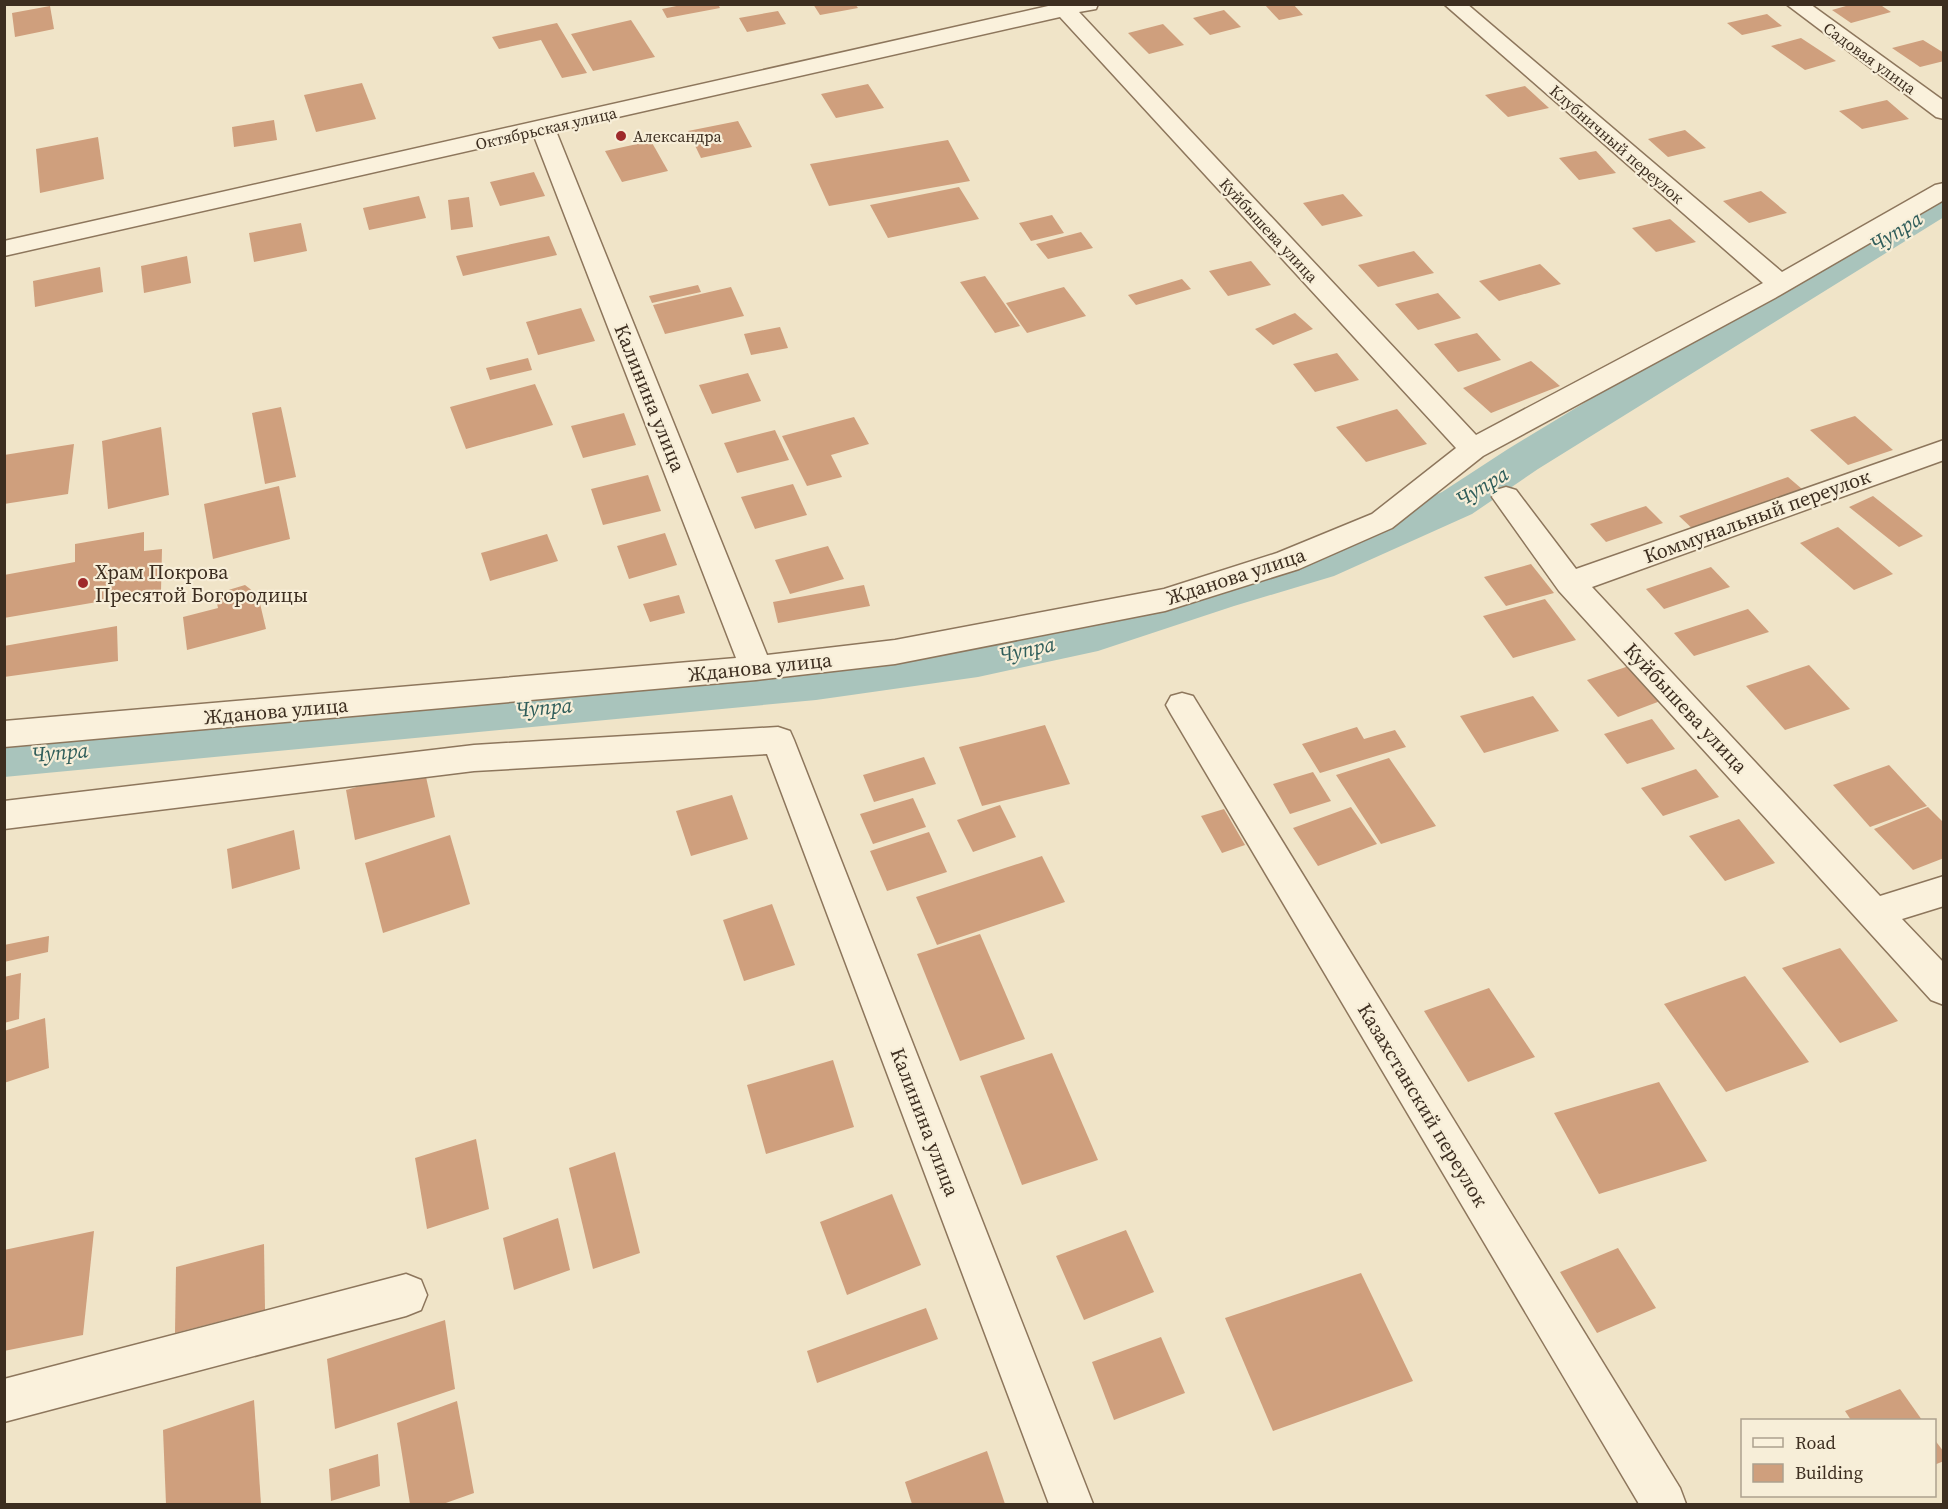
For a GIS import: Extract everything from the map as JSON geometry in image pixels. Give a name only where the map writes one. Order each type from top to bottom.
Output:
[{"type":"street","name":"Клубничный переулок","points":[[1454,4],[1780,284]]},
{"type":"street","name":"Садовая улица","points":[[1796,4],[1944,112]]},
{"type":"street","name":"Октябрьская улица","points":[[4,249],[1076,7]]},
{"type":"street","name":"Куйбышева улица","points":[[1076,7],[1473,449]]},
{"type":"street","name":"Калинина улица","points":[[543,129],[756,668]]},
{"type":"street","name":"Жданова улица","points":[[4,734],[756,668],[895,652],[1165,600],[1288,561],[1382,521],[1473,449],[1780,284],[1944,190]]},
{"type":"street","name":"Коммунальный переулок","points":[[1570,583],[1944,449]]},
{"type":"street","name":"Куйбышева улица","points":[[1506,497],[1570,583],[1944,989]]},
{"type":"street","name":"Казахстанский переулок","points":[[1182,705],[1664,1504]]},
{"type":"street","name":"Калинина улица","points":[[4,815],[474,758],[778,740],[1071,1504]]},
{"type":"street","points":[[1873,913],[1944,891]]},
{"type":"street","points":[[4,1401],[406,1295]]},
{"type":"building","points":[[686,4],[718,4],[720,8],[667,18],[662,9]]},
{"type":"building","points":[[813,4],[855,4],[858,8],[820,15]]},
{"type":"building","points":[[1264,4],[1293,4],[1303,15],[1279,20]]},
{"type":"building","points":[[1853,4],[1879,4],[1891,12],[1851,23],[1832,10]]},
{"type":"building","points":[[50,6],[54,29],[15,37],[12,13]]},
{"type":"building","points":[[1224,10],[1241,27],[1210,35],[1193,18]]},
{"type":"building","points":[[778,11],[786,24],[747,32],[739,18]]},
{"type":"building","points":[[1767,14],[1782,26],[1742,35],[1727,23]]},
{"type":"building","points":[[631,20],[655,57],[593,71],[571,34]]},
{"type":"building","points":[[557,23],[587,73],[562,78],[541,40],[499,49],[492,37]]},
{"type":"building","points":[[1163,24],[1184,45],[1149,54],[1128,33]]},
{"type":"building","points":[[1801,38],[1836,61],[1805,70],[1771,46]]},
{"type":"building","points":[[1923,40],[1944,53],[1944,61],[1920,67],[1892,48]]},
{"type":"building","points":[[362,83],[376,119],[316,132],[304,95]]},
{"type":"building","points":[[868,84],[884,108],[836,118],[821,94]]},
{"type":"building","points":[[1525,86],[1549,108],[1508,117],[1485,95]]},
{"type":"building","points":[[1887,100],[1909,119],[1862,129],[1839,111]]},
{"type":"building","points":[[274,120],[277,140],[234,147],[232,127]]},
{"type":"building","points":[[738,121],[752,147],[701,158],[688,131]]},
{"type":"building","points":[[1685,130],[1706,148],[1668,157],[1648,139]]},
{"type":"building","points":[[98,137],[104,179],[40,193],[36,149]]},
{"type":"building","points":[[948,140],[970,181],[829,206],[810,164]]},
{"type":"building","points":[[651,141],[668,171],[622,182],[605,151]]},
{"type":"building","points":[[1596,151],[1616,173],[1579,180],[1559,158]]},
{"type":"building","points":[[534,172],[545,196],[500,206],[490,182]]},
{"type":"building","points":[[959,187],[979,219],[888,238],[870,205]]},
{"type":"building","points":[[1761,191],[1787,213],[1749,223],[1723,201]]},
{"type":"building","points":[[1343,194],[1363,216],[1322,226],[1303,203]]},
{"type":"building","points":[[419,196],[426,218],[369,230],[363,208]]},
{"type":"building","points":[[469,197],[473,227],[451,230],[448,200]]},
{"type":"building","points":[[1052,215],[1064,233],[1031,241],[1019,223]]},
{"type":"building","points":[[1670,219],[1696,242],[1656,252],[1632,228]]},
{"type":"building","points":[[301,223],[307,251],[254,262],[249,233]]},
{"type":"building","points":[[1081,232],[1093,248],[1048,259],[1036,244]]},
{"type":"building","points":[[549,236],[557,255],[463,276],[456,256]]},
{"type":"building","points":[[1414,251],[1434,273],[1378,287],[1358,265]]},
{"type":"building","points":[[187,256],[191,283],[144,293],[141,266]]},
{"type":"building","points":[[1251,261],[1271,285],[1228,296],[1209,271]]},
{"type":"building","points":[[1540,264],[1561,284],[1499,301],[1479,281]]},
{"type":"building","points":[[100,267],[103,292],[35,307],[33,281]]},
{"type":"building","points":[[985,276],[1020,326],[995,333],[960,282]]},
{"type":"building","points":[[1182,279],[1191,289],[1136,305],[1128,295]]},
{"type":"building","points":[[698,285],[701,292],[652,303],[649,296]]},
{"type":"building","points":[[731,287],[744,316],[665,334],[653,305]]},
{"type":"building","points":[[1064,287],[1086,316],[1027,333],[1006,303]]},
{"type":"building","points":[[1438,293],[1461,318],[1418,330],[1395,304]]},
{"type":"building","points":[[581,308],[595,341],[538,355],[526,322]]},
{"type":"building","points":[[1295,313],[1313,329],[1273,345],[1255,329]]},
{"type":"building","points":[[780,327],[788,348],[751,355],[744,334]]},
{"type":"building","points":[[1477,333],[1501,360],[1458,372],[1434,344]]},
{"type":"building","points":[[1337,353],[1359,380],[1315,392],[1293,364]]},
{"type":"building","points":[[528,358],[532,370],[490,380],[486,368]]},
{"type":"building","points":[[1531,361],[1560,386],[1491,413],[1463,388]]},
{"type":"building","points":[[748,373],[761,401],[712,414],[699,385]]},
{"type":"building","points":[[535,384],[553,425],[466,449],[450,407]]},
{"type":"building","points":[[281,407],[296,477],[265,484],[252,413]]},
{"type":"building","points":[[1397,409],[1427,444],[1366,462],[1336,427]]},
{"type":"building","points":[[624,413],[636,445],[583,458],[571,426]]},
{"type":"building","points":[[1855,416],[1893,450],[1848,465],[1810,430]]},
{"type":"building","points":[[854,417],[869,444],[831,455],[842,477],[807,486],[782,436]]},
{"type":"building","points":[[161,427],[169,495],[108,509],[102,441]]},
{"type":"building","points":[[775,430],[789,460],[737,473],[724,443]]},
{"type":"building","points":[[74,444],[68,494],[4,504],[4,455]]},
{"type":"building","points":[[648,475],[661,511],[603,525],[591,489]]},
{"type":"building","points":[[1788,477],[1809,495],[1699,535],[1679,516]]},
{"type":"building","points":[[793,484],[807,515],[755,529],[741,497]]},
{"type":"building","points":[[279,486],[290,539],[213,559],[204,504]]},
{"type":"building","points":[[1873,496],[1923,536],[1899,547],[1849,507]]},
{"type":"building","points":[[1646,506],[1663,523],[1606,542],[1590,524]]},
{"type":"building","points":[[1838,527],[1893,574],[1854,590],[1800,543]]},
{"type":"building","name":"Храм Покрова Пресятой Богородицы","points":[[144,532],[144,551],[162,549],[161,591],[4,618],[4,575],[75,562],[75,544]]},
{"type":"building","points":[[665,533],[677,565],[629,579],[617,546]]},
{"type":"building","points":[[547,534],[558,561],[490,581],[481,553]]},
{"type":"building","points":[[828,546],[844,579],[790,594],[775,560]]},
{"type":"building","points":[[1531,564],[1554,593],[1506,606],[1484,577]]},
{"type":"building","points":[[1711,567],[1730,587],[1664,609],[1646,589]]},
{"type":"building","points":[[245,585],[258,595],[266,629],[187,650],[183,617],[218,608],[215,594]]},
{"type":"building","points":[[864,585],[870,606],[778,623],[773,602]]},
{"type":"building","points":[[679,595],[685,613],[650,622],[643,604]]},
{"type":"building","points":[[1545,599],[1576,640],[1513,658],[1483,616]]},
{"type":"building","points":[[1748,609],[1769,632],[1694,656],[1674,633]]},
{"type":"building","points":[[117,626],[118,661],[4,677],[4,646]]},
{"type":"building","points":[[1632,665],[1663,700],[1618,717],[1587,680]]},
{"type":"building","points":[[1809,665],[1850,709],[1785,730],[1746,686]]},
{"type":"building","points":[[1533,696],[1559,731],[1484,753],[1460,716]]},
{"type":"building","points":[[1652,719],[1675,749],[1627,764],[1604,734]]},
{"type":"building","points":[[1045,725],[1070,784],[982,806],[959,747]]},
{"type":"building","points":[[1357,727],[1364,739],[1395,730],[1406,747],[1320,773],[1302,744]]},
{"type":"building","points":[[924,757],[936,784],[874,802],[863,775]]},
{"type":"building","points":[[1389,758],[1436,826],[1381,844],[1336,775]]},
{"type":"building","points":[[1889,765],[1927,806],[1870,827],[1833,785]]},
{"type":"building","points":[[424,768],[435,817],[355,840],[346,790]]},
{"type":"building","points":[[1696,769],[1719,797],[1663,816],[1641,788]]},
{"type":"building","points":[[1313,772],[1331,801],[1290,814],[1273,784]]},
{"type":"building","points":[[732,795],[748,839],[691,856],[676,811]]},
{"type":"building","points":[[913,798],[926,827],[873,844],[860,814]]},
{"type":"building","points":[[1000,805],[1016,837],[973,852],[957,820]]},
{"type":"building","points":[[1351,807],[1377,844],[1318,866],[1293,828]]},
{"type":"building","points":[[1928,807],[1944,823],[1944,858],[1913,870],[1874,829]]},
{"type":"building","points":[[1224,809],[1245,845],[1222,853],[1201,816]]},
{"type":"building","points":[[1739,819],[1775,863],[1725,881],[1689,836]]},
{"type":"building","points":[[294,830],[300,869],[232,889],[227,849]]},
{"type":"building","points":[[929,832],[947,872],[887,891],[870,851]]},
{"type":"building","points":[[450,835],[470,904],[383,933],[365,863]]},
{"type":"building","points":[[1042,856],[1065,902],[937,945],[916,897]]},
{"type":"building","points":[[772,904],[795,965],[744,981],[723,920]]},
{"type":"building","points":[[980,934],[1025,1039],[960,1061],[917,954]]},
{"type":"building","points":[[49,936],[48,952],[4,962],[4,945]]},
{"type":"building","points":[[1840,948],[1898,1021],[1840,1043],[1782,968]]},
{"type":"building","points":[[21,973],[19,1019],[4,1023],[4,977]]},
{"type":"building","points":[[1745,976],[1809,1062],[1726,1092],[1664,1004]]},
{"type":"building","points":[[1489,988],[1535,1057],[1468,1082],[1424,1011]]},
{"type":"building","points":[[45,1018],[49,1068],[4,1083],[4,1031]]},
{"type":"building","points":[[1052,1053],[1098,1160],[1022,1185],[980,1076]]},
{"type":"building","points":[[833,1060],[854,1127],[766,1154],[747,1085]]},
{"type":"building","points":[[1659,1082],[1707,1161],[1599,1194],[1554,1113]]},
{"type":"building","points":[[476,1139],[489,1209],[427,1229],[415,1158]]},
{"type":"building","points":[[615,1152],[640,1253],[593,1269],[569,1168]]},
{"type":"building","points":[[892,1194],[921,1265],[847,1295],[820,1222]]},
{"type":"building","points":[[558,1218],[570,1270],[514,1290],[503,1238]]},
{"type":"building","points":[[1126,1230],[1154,1292],[1084,1320],[1056,1256]]},
{"type":"building","points":[[94,1231],[83,1335],[4,1351],[4,1250]]},
{"type":"building","points":[[264,1244],[265,1310],[175,1333],[176,1267]]},
{"type":"building","points":[[1618,1248],[1656,1308],[1597,1333],[1560,1272]]},
{"type":"building","points":[[1361,1273],[1413,1381],[1273,1431],[1225,1318]]},
{"type":"building","points":[[926,1308],[938,1339],[817,1383],[807,1351]]},
{"type":"building","points":[[445,1320],[455,1389],[335,1429],[327,1359]]},
{"type":"building","points":[[1161,1337],[1185,1393],[1114,1420],[1092,1362]]},
{"type":"building","points":[[1900,1389],[1921,1419],[1850,1419],[1845,1411]]},
{"type":"building","points":[[254,1400],[261,1504],[166,1504],[163,1430]]},
{"type":"building","points":[[457,1401],[474,1493],[443,1504],[410,1504],[397,1423]]},
{"type":"building","points":[[1936,1442],[1944,1452],[1944,1461],[1936,1464]]},
{"type":"building","points":[[987,1451],[1005,1504],[912,1504],[905,1482]]},
{"type":"building","points":[[378,1454],[380,1486],[331,1501],[329,1469]]},
{"type":"waterway","name":"Чупра","points":[[4,757],[816,682],[978,659],[1098,634],[1221,593],[1318,565],[1457,503],[1523,459],[1944,201]]},
{"type":"place","name":"Александра","points":[[621,136]]},
{"type":"place","name":"Храм Покрова Пресятой Богородицы","points":[[83,583]]}]
